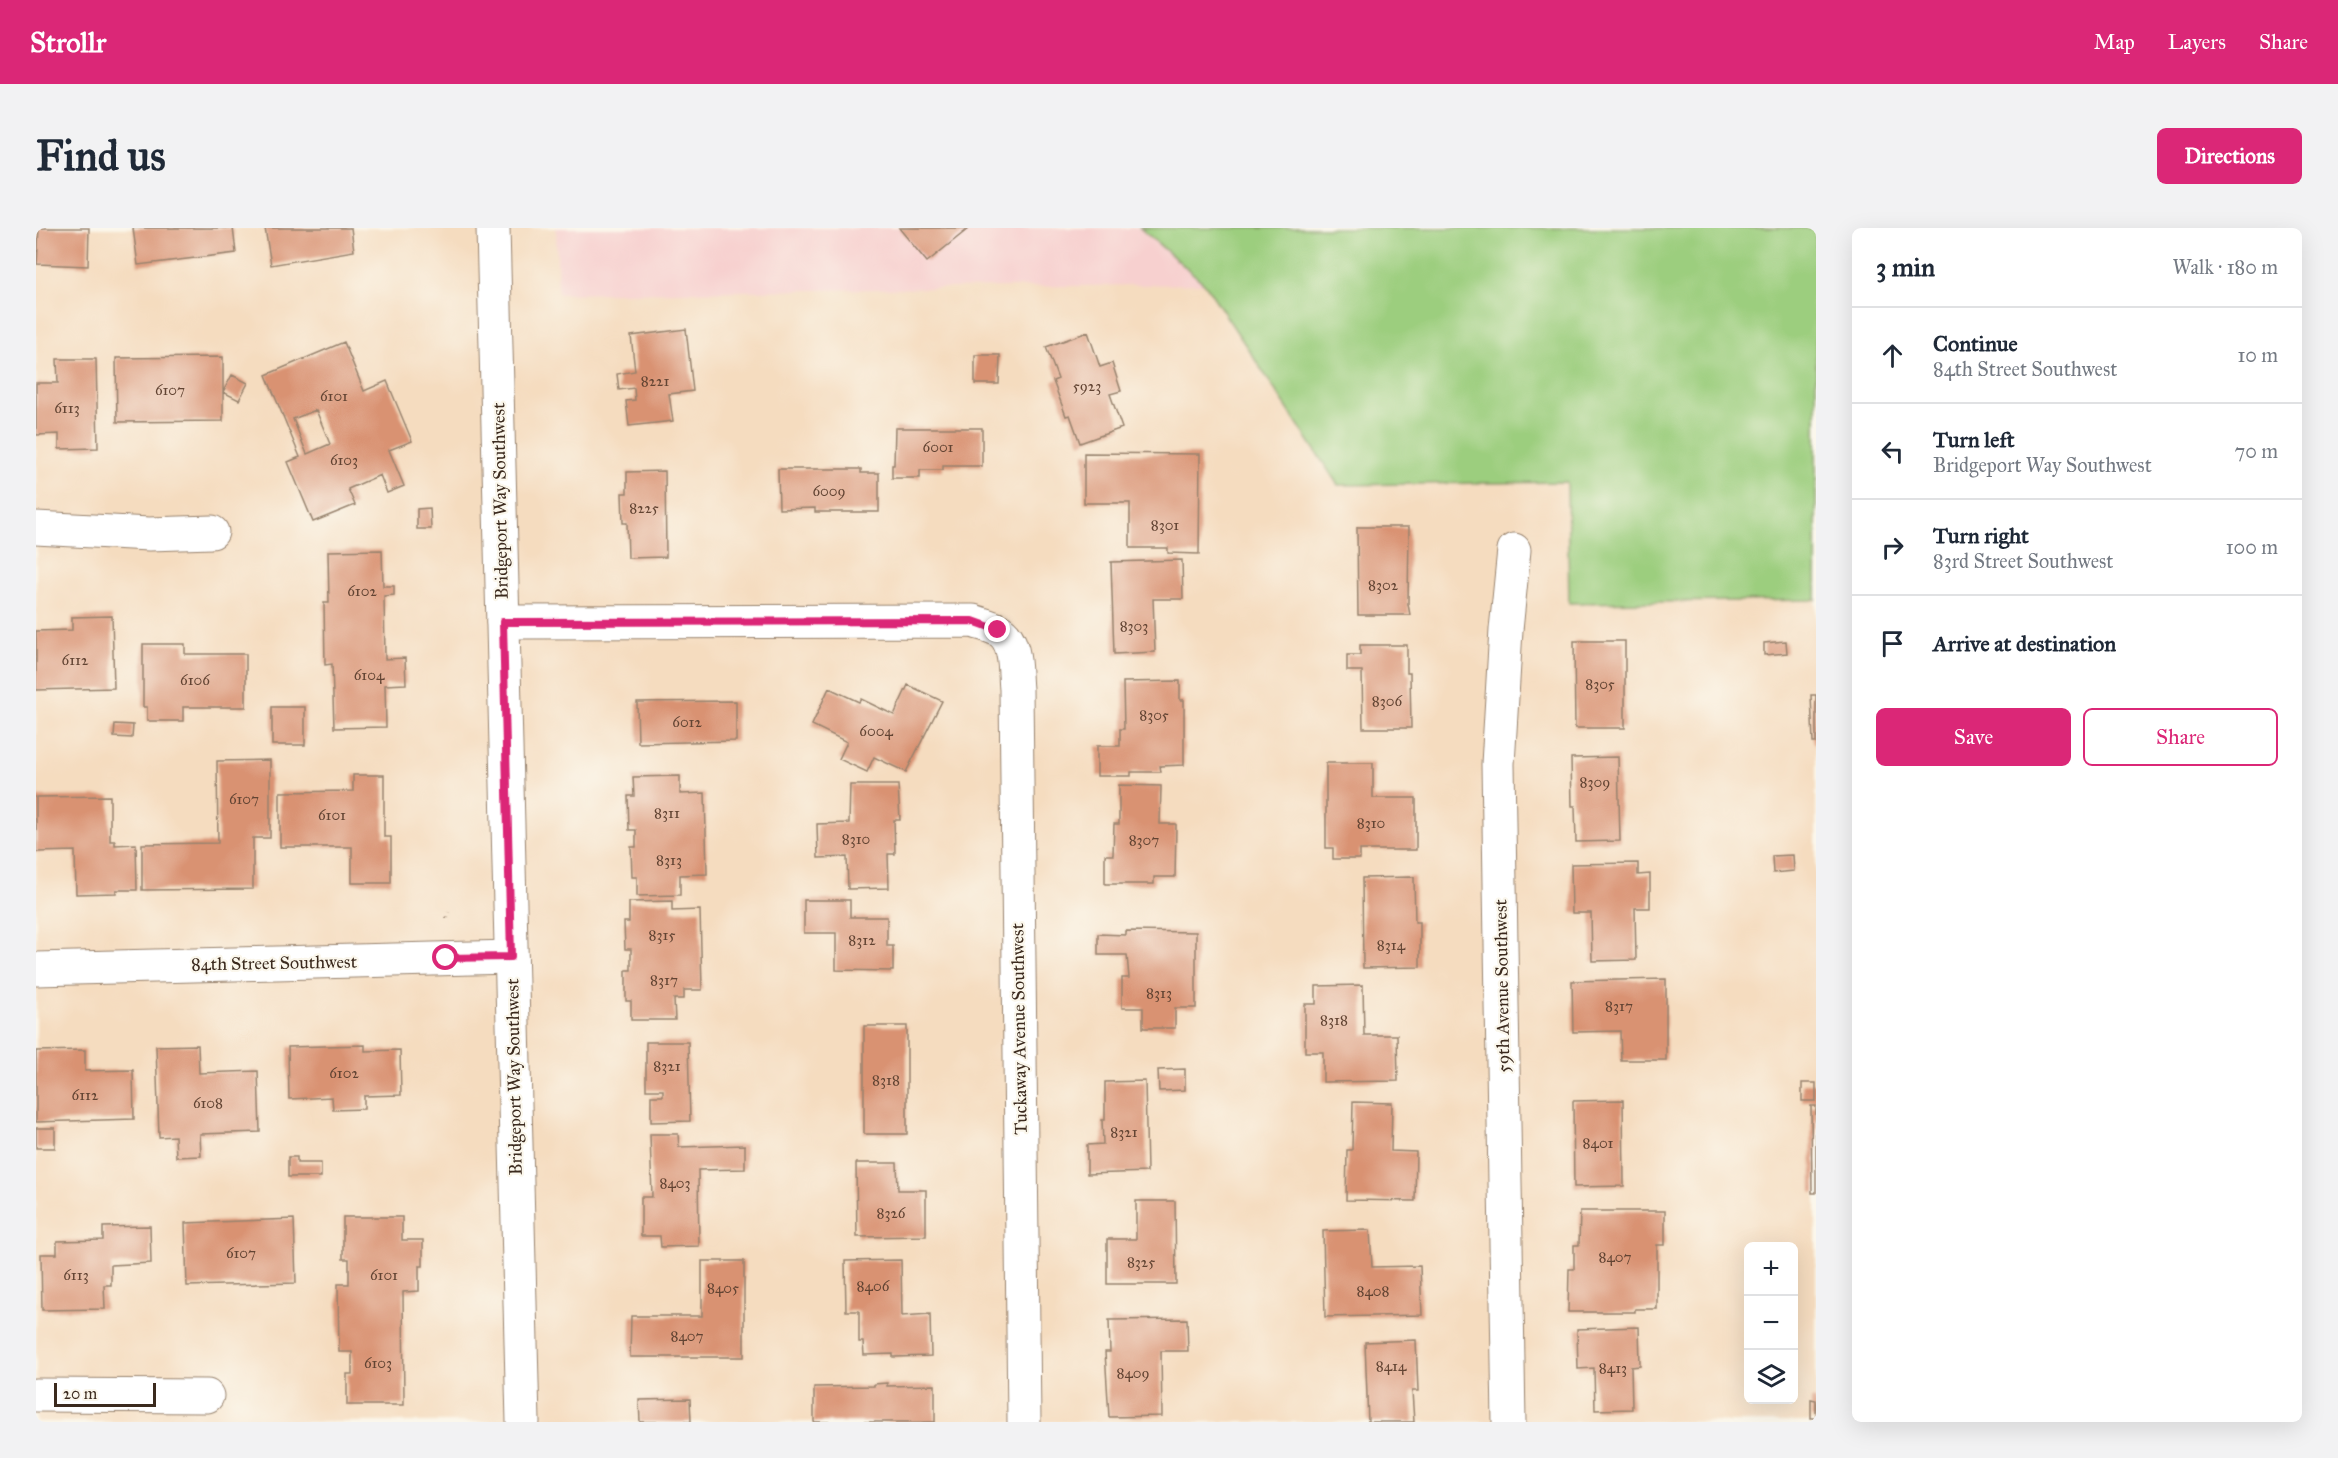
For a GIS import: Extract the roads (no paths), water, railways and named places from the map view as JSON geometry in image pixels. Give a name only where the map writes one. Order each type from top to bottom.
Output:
[{"type":"street","name":"Bridgeport Way Southwest","points":[[493,228],[523,1422]]},
{"type":"street","points":[[36,528],[149,534],[213,532]]},
{"type":"street","name":"59th Avenue Southwest","points":[[1509,1422],[1498,765],[1506,630],[1514,550]]},
{"type":"street","name":"Tuckaway Avenue Southwest","points":[[503,622],[973,621],[998,630],[1007,637],[1013,654],[1016,689],[1024,1422]]},
{"type":"street","name":"84th Street Southwest","points":[[36,969],[511,957]]},
{"type":"street","points":[[36,1395],[207,1396]]}]
